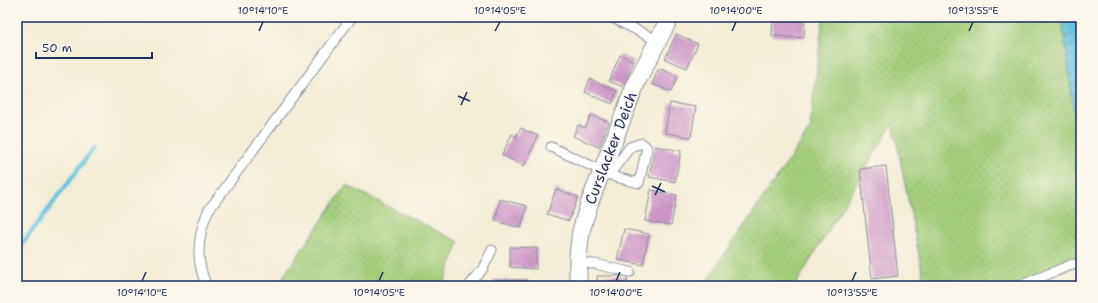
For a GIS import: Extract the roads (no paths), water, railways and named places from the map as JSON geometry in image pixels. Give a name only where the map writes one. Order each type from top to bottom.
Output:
[{"type":"street","name":"Curslacker Deich","points":[[578,286],[578,263],[581,231],[588,204],[606,172],[637,82],[670,17]]},
{"type":"lane","points":[[207,286],[200,262],[199,246],[202,228],[208,212],[352,17]]},
{"type":"lane","points":[[611,17],[658,41]]},
{"type":"lane","points":[[551,148],[606,172],[638,183],[647,148],[642,143],[630,147],[606,172]]},
{"type":"lane","points":[[469,286],[482,270],[492,250]]},
{"type":"lane","points":[[578,263],[595,264],[630,272]]},
{"type":"lane","points":[[1019,286],[1073,264],[1081,264]]},
{"type":"water","points":[[1062,17],[1081,17],[1081,147],[1074,112]]},
{"type":"waterway","points":[[17,251],[94,148]]}]
